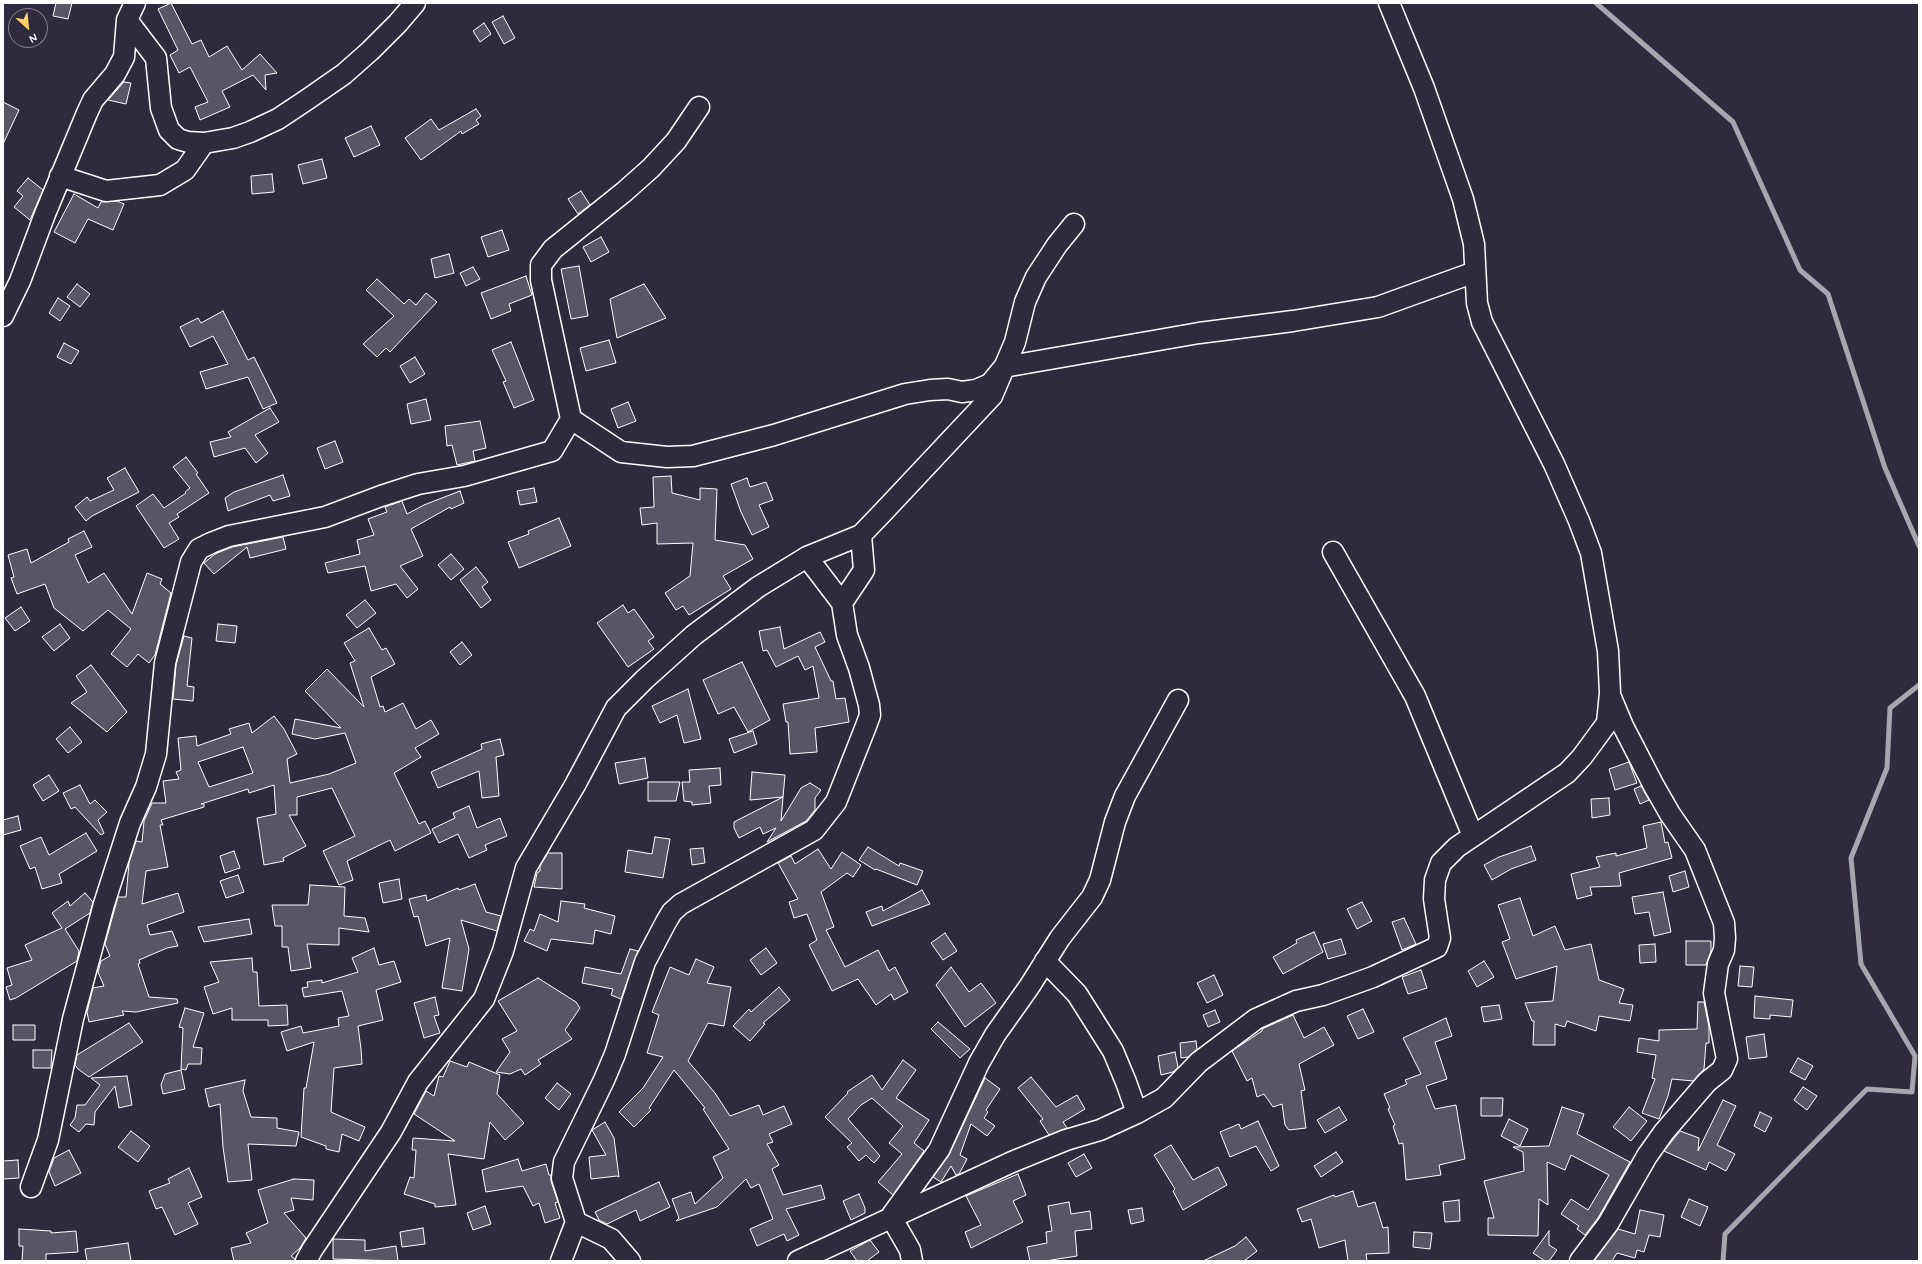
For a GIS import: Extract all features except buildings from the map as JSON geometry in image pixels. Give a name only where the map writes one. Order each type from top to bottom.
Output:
[{"type":"street","points":[[131,11],[156,58],[161,108],[169,130],[178,139],[188,142],[204,143],[233,138],[278,119],[344,74],[398,23],[415,3]]},
{"type":"street","points":[[798,1261],[1012,1162],[1066,1140],[1100,1130],[1137,1113],[1164,1098],[1199,1062],[1256,1019],[1296,1001],[1323,995],[1373,977],[1437,947],[1440,938],[1434,899],[1435,880],[1441,863],[1457,847],[1567,773],[1582,758],[1607,724],[1610,693],[1608,651],[1591,553],[1580,521],[1554,464],[1482,322],[1478,303],[1474,244],[1463,199],[1424,88],[1389,3]]},
{"type":"street","points":[[3,316],[20,281],[60,176],[93,100],[115,74],[124,57],[131,11]]},
{"type":"street","points":[[32,1187],[48,1140],[73,1019],[104,904],[130,823],[146,787],[156,754],[166,663],[191,562],[199,549],[229,536],[325,517],[418,484],[464,476],[552,451],[571,419],[541,280],[541,265],[553,249],[624,192],[651,168],[676,141],[699,107]]},
{"type":"street","points":[[60,176],[106,191],[149,188],[160,185],[185,170],[204,143]]},
{"type":"street","points":[[312,1257],[391,1132],[418,1082],[484,999],[503,951],[526,868],[575,785],[616,708],[645,678],[694,635],[758,587],[808,557],[861,535],[992,396],[1015,342],[1025,302],[1036,277],[1057,245],[1074,224]]},
{"type":"street","points":[[571,419],[621,452],[667,457],[693,456],[774,435],[904,394],[948,389],[962,392],[976,390],[990,384],[1004,367],[1199,333],[1293,321],[1378,306],[1475,272]]},
{"type":"street","points":[[842,603],[864,570],[861,535]]},
{"type":"street","points":[[1333,552],[1415,696],[1473,836]]},
{"type":"street","points":[[561,1261],[576,1222],[562,1178],[564,1162],[604,1080],[615,1054],[644,962],[666,922],[672,912],[681,904],[814,830],[836,802],[870,715],[869,705],[859,668],[847,635],[842,603],[808,557]]},
{"type":"street","points":[[1580,1261],[1608,1224],[1647,1156],[1664,1132],[1706,1082],[1722,1070],[1727,1059],[1714,993],[1714,983],[1718,964],[1724,950],[1726,938],[1724,923],[1695,850],[1670,814],[1654,786],[1623,726],[1610,693]]},
{"type":"street","points":[[891,1217],[939,1150],[979,1063],[995,1035],[1060,938],[1092,897],[1100,880],[1115,822],[1126,796],[1178,700]]},
{"type":"street","points":[[1045,961],[1077,994],[1113,1051],[1137,1113]]},
{"type":"street","points":[[891,1217],[907,1257]]},
{"type":"street","points":[[576,1222],[611,1239],[630,1261]]},
{"type":"waterway","points":[[1596,3],[1733,122],[1800,270],[1828,294],[1885,468],[1919,546]]},
{"type":"waterway","points":[[1723,1261],[1725,1234],[1867,1089],[1912,1092],[1915,1056],[1861,964],[1851,858],[1887,768],[1890,708],[1919,685]]}]
